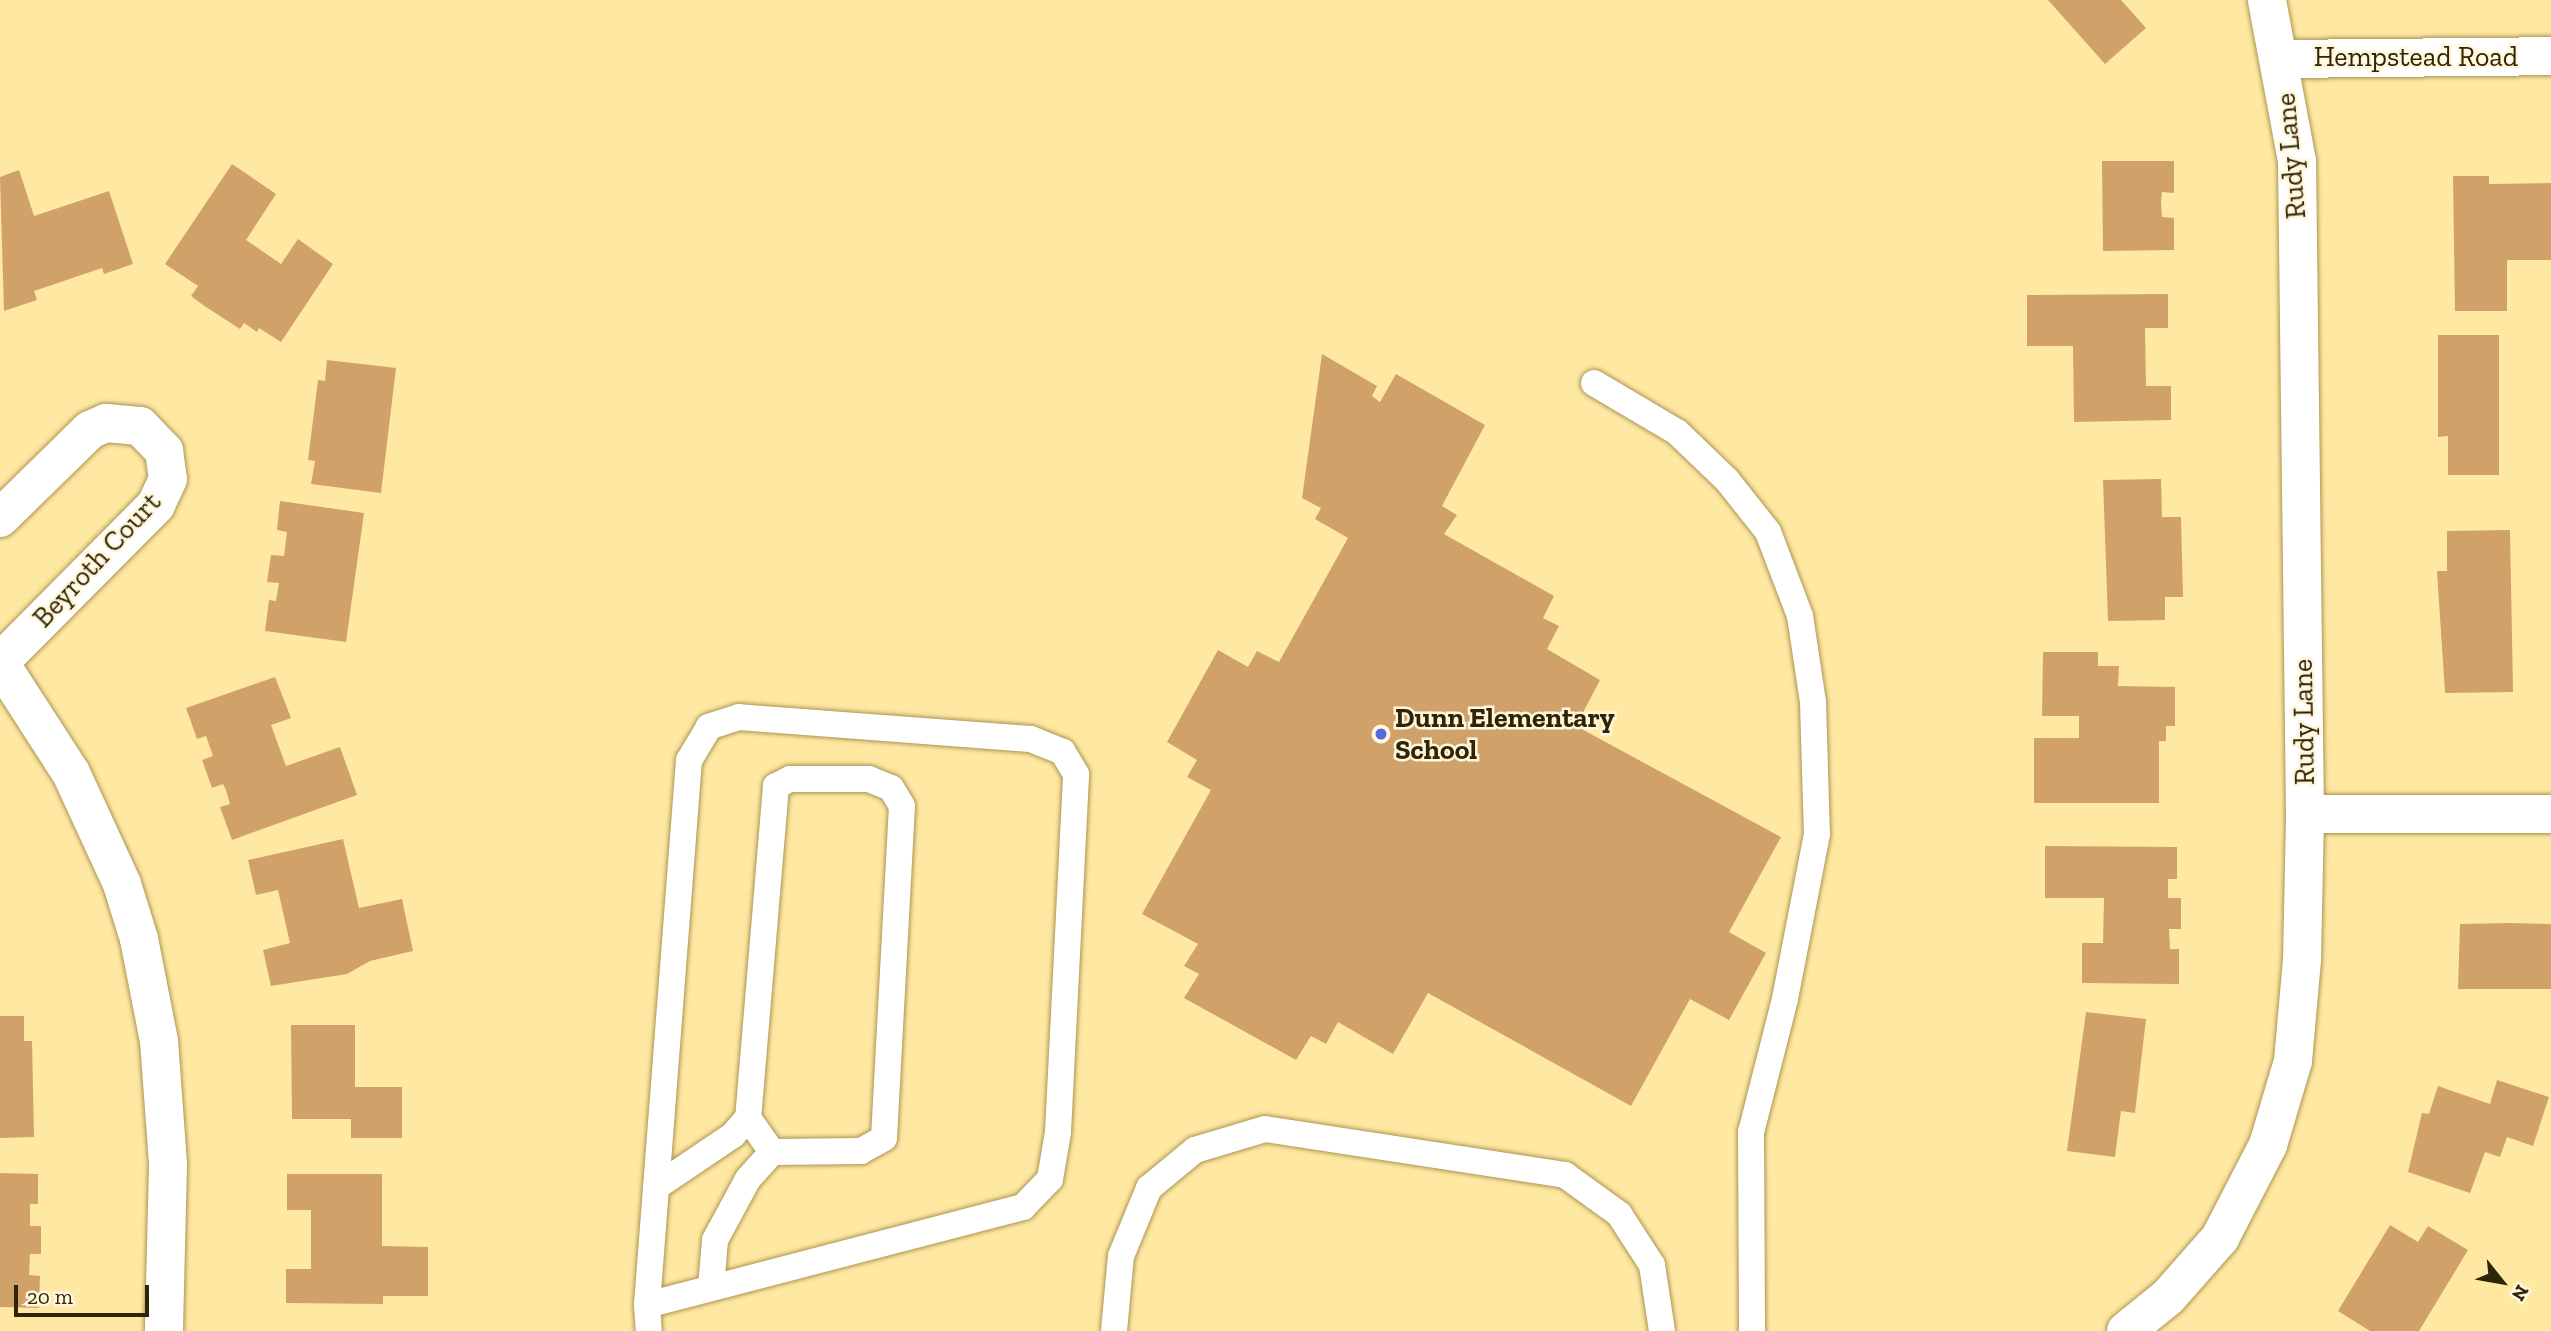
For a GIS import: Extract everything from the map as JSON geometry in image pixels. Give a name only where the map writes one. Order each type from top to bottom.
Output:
[{"type":"street","name":"Rudy Lane","points":[[2126,1331],[2168,1297],[2220,1238],[2268,1145],[2285,1099],[2302,960],[2305,814],[2297,161],[2281,59],[2267,0]]},
{"type":"street","name":"Hempstead Road","points":[[2281,59],[2551,56]]},
{"type":"street","name":"Beyroth Court","points":[[0,517],[90,430],[106,423],[140,426],[164,451],[168,479],[156,505],[0,662]]},
{"type":"street","points":[[0,662],[71,773],[122,884],[139,939],[159,1041],[167,1151],[164,1331]]},
{"type":"street","points":[[2305,814],[2551,814]]},
{"type":"lane","points":[[1594,383],[1677,432],[1727,480],[1768,532],[1800,616],[1812,702],[1817,834],[1785,999],[1751,1132],[1752,1331]]},
{"type":"lane","points":[[647,1305],[821,1257],[1023,1207],[1049,1179],[1058,1132],[1076,774],[1063,752],[1030,739],[738,717],[709,727],[689,760],[647,1305],[649,1331]]},
{"type":"lane","points":[[656,1187],[733,1135],[748,1118],[776,786],[790,779],[869,779],[891,788],[902,806],[884,1138],[861,1151],[772,1152],[748,1179],[715,1240],[710,1287]]},
{"type":"lane","points":[[748,1118],[772,1152]]},
{"type":"lane","points":[[1114,1323],[1121,1256],[1149,1188],[1195,1150],[1265,1129],[1565,1175],[1619,1214],[1652,1265],[1662,1329]]},
{"type":"building","points":[[2048,0],[2121,0],[2146,28],[2105,64]]},
{"type":"building","points":[[2102,161],[2174,161],[2174,193],[2162,192],[2161,202],[2162,217],[2174,218],[2174,250],[2103,251]]},
{"type":"building","points":[[232,164],[276,194],[246,240],[281,264],[298,239],[333,264],[281,342],[259,328],[257,332],[244,323],[240,329],[203,305],[191,296],[198,286],[165,264]]},
{"type":"building","points":[[19,170],[34,216],[109,191],[133,264],[104,274],[102,268],[34,291],[37,300],[4,311],[0,177]]},
{"type":"building","points":[[2453,176],[2489,176],[2489,184],[2551,183],[2551,260],[2507,260],[2507,311],[2455,311]]},
{"type":"building","points":[[2168,294],[2168,328],[2145,328],[2146,386],[2171,386],[2171,420],[2074,422],[2073,346],[2027,346],[2027,295]]},
{"type":"building","points":[[2438,335],[2499,335],[2499,475],[2448,475],[2448,436],[2438,437]]},
{"type":"building","name":"Dunn Elementary School","points":[[1322,354],[1377,386],[1372,396],[1380,402],[1396,374],[1485,425],[1442,506],[1457,515],[1444,534],[1554,596],[1543,618],[1559,626],[1547,649],[1600,680],[1576,726],[1781,837],[1729,932],[1766,953],[1729,1020],[1690,999],[1631,1106],[1428,993],[1393,1054],[1338,1022],[1326,1044],[1311,1036],[1296,1060],[1184,998],[1199,974],[1184,966],[1198,944],[1142,914],[1211,790],[1187,777],[1197,760],[1167,742],[1218,650],[1248,667],[1257,651],[1279,662],[1348,538],[1315,519],[1321,508],[1302,498]]},
{"type":"building","points":[[327,360],[396,368],[381,493],[311,484],[315,461],[308,460],[318,380],[325,381]]},
{"type":"building","points":[[2161,479],[2162,517],[2181,517],[2183,597],[2165,597],[2165,620],[2108,621],[2103,480]]},
{"type":"building","points":[[280,501],[364,513],[346,642],[265,631],[269,600],[276,601],[279,583],[267,582],[271,555],[284,556],[287,532],[277,530]]},
{"type":"building","points":[[2510,530],[2513,692],[2445,693],[2437,571],[2447,571],[2447,531]]},
{"type":"building","points":[[2043,652],[2098,652],[2098,666],[2119,666],[2118,686],[2175,687],[2175,726],[2166,726],[2166,741],[2159,741],[2159,803],[2034,803],[2034,738],[2079,738],[2079,716],[2042,716]]},
{"type":"building","points":[[275,677],[291,718],[271,725],[286,766],[340,747],[357,795],[232,840],[220,807],[230,804],[226,790],[223,784],[212,788],[202,760],[213,756],[206,736],[197,739],[186,708]]},
{"type":"building","points":[[343,839],[359,908],[402,899],[413,951],[370,961],[347,974],[271,986],[263,950],[290,943],[278,890],[256,895],[248,860]]},
{"type":"building","points":[[2045,846],[2177,847],[2177,879],[2168,879],[2168,898],[2181,898],[2181,929],[2169,929],[2170,949],[2179,949],[2179,984],[2082,983],[2082,943],[2103,943],[2104,898],[2045,898]]},
{"type":"building","points":[[2460,924],[2551,924],[2551,989],[2458,989]]},
{"type":"building","points":[[2086,1012],[2146,1019],[2135,1113],[2121,1111],[2115,1157],[2067,1151]]},
{"type":"building","points":[[0,1016],[24,1016],[24,1041],[32,1041],[34,1137],[0,1138]]},
{"type":"building","points":[[291,1025],[355,1025],[355,1087],[402,1087],[402,1138],[351,1138],[351,1119],[292,1119]]},
{"type":"building","points":[[2497,1080],[2549,1097],[2533,1146],[2507,1137],[2500,1157],[2485,1152],[2470,1193],[2408,1172],[2422,1113],[2429,1114],[2438,1086],[2490,1104]]},
{"type":"building","points":[[0,1173],[38,1174],[38,1204],[30,1204],[30,1226],[41,1226],[41,1254],[30,1254],[29,1275],[40,1276],[39,1308],[0,1307]]},
{"type":"building","points":[[287,1174],[382,1174],[382,1246],[428,1247],[428,1296],[383,1296],[383,1304],[286,1303],[286,1269],[311,1269],[311,1210],[287,1210]]},
{"type":"building","points":[[2390,1225],[2418,1242],[2428,1226],[2468,1250],[2419,1331],[2370,1331],[2338,1311]]},
{"type":"place","name":"Dunn Elementary School","points":[[1381,734]]}]
